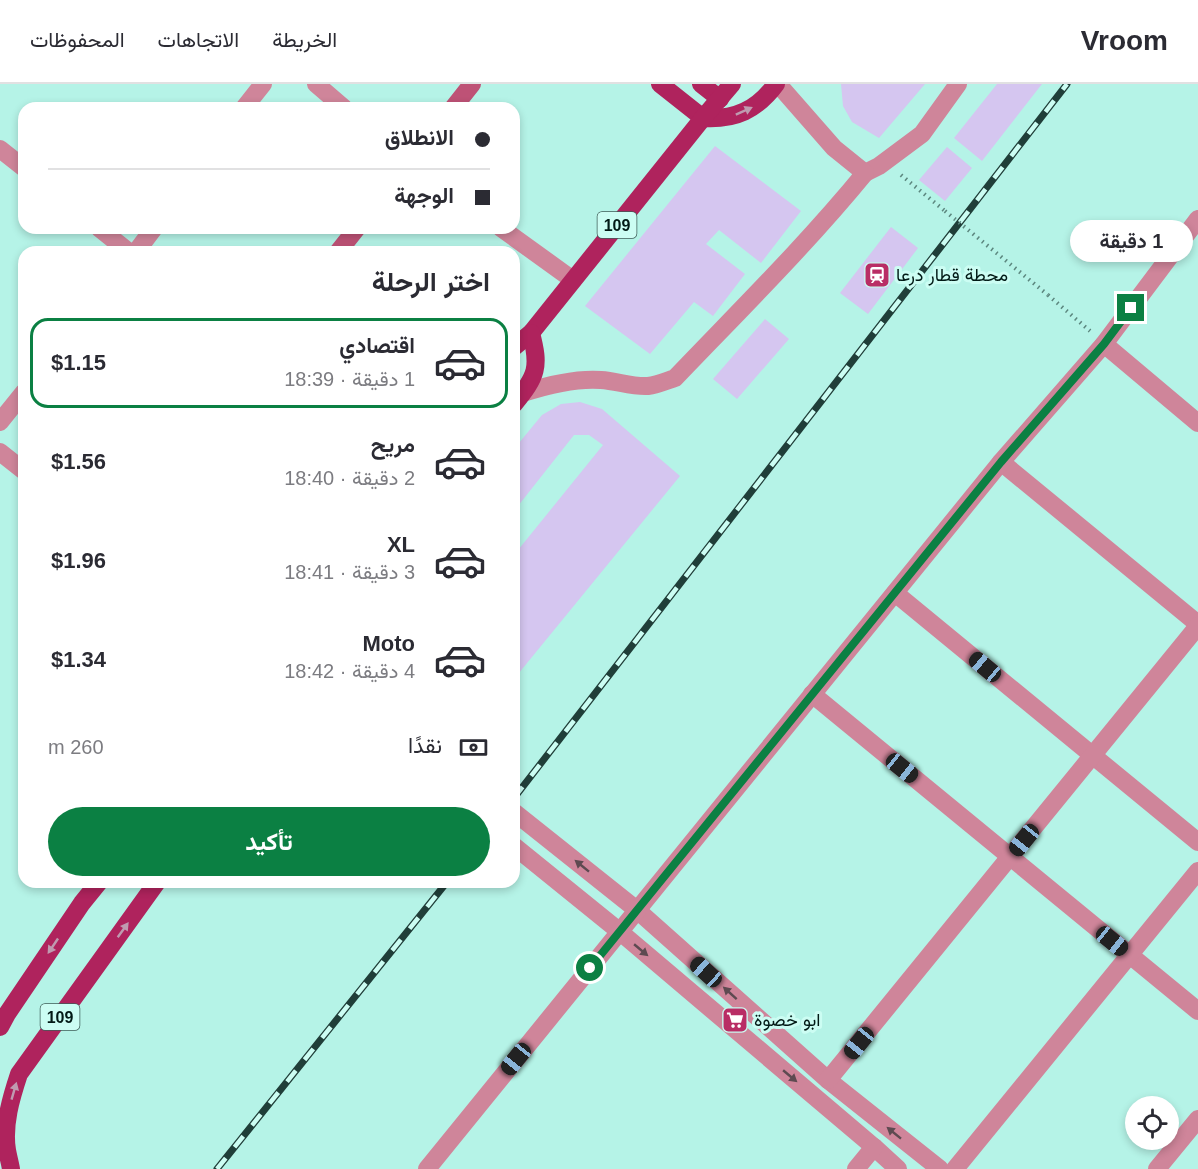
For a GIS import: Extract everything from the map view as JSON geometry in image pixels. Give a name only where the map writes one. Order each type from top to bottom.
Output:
[{"type":"main road","points":[[660,84],[703,118],[718,119],[746,110],[763,99],[777,84]]},
{"type":"main road","points":[[701,84],[720,99]]},
{"type":"main road","name":"109","points":[[520,342],[531,333],[732,84]]},
{"type":"main road","points":[[520,397],[531,381],[536,366],[536,351],[531,333]]},
{"type":"main road","name":"109","points":[[0,1027],[94,888]]},
{"type":"main road","name":"109","points":[[11,1169],[7,1149],[7,1126],[12,1095],[19,1074],[153,888]]},
{"type":"street","points":[[248,102],[262,84]]},
{"type":"street","points":[[316,84],[337,102]]},
{"type":"street","points":[[458,102],[472,84]]},
{"type":"street","points":[[777,84],[834,148],[865,173]]},
{"type":"street","points":[[520,398],[542,387],[582,380],[602,380],[648,386],[675,378],[817,228],[865,173],[879,166],[922,134],[958,84]]},
{"type":"street","points":[[0,148],[18,163]]},
{"type":"street","points":[[427,1169],[1001,462],[1104,344],[1198,219]]},
{"type":"street","points":[[106,234],[122,246]]},
{"type":"street","points":[[343,246],[352,234]]},
{"type":"street","points":[[509,234],[573,280]]},
{"type":"street","points":[[1104,344],[1198,423]]},
{"type":"street","points":[[0,422],[18,400]]},
{"type":"street","points":[[0,452],[18,466]]},
{"type":"street","points":[[828,1080],[1198,625],[1001,462]]},
{"type":"street","points":[[895,593],[1198,842]]},
{"type":"street","points":[[812,694],[1198,1011]]},
{"type":"street","points":[[520,817],[637,910],[828,1080],[940,1169]]},
{"type":"street","points":[[520,851],[619,931],[898,1169]]},
{"type":"street","points":[[955,1169],[1198,871]]},
{"type":"street","points":[[1157,1169],[1198,1119]]},
{"type":"street","points":[[856,1169],[874,1147]]},
{"type":"path","points":[[901,176],[1104,344]]},
{"type":"building","points":[[841,84],[925,84],[879,138],[852,122],[843,106]]},
{"type":"building","points":[[997,84],[1042,84],[982,161],[954,138]]},
{"type":"building","points":[[715,146],[801,211],[761,263],[719,230],[706,244],[745,274],[713,316],[694,302],[650,354],[585,306]]},
{"type":"building","points":[[947,147],[972,168],[945,201],[919,180]]},
{"type":"building","points":[[891,227],[918,248],[868,314],[840,293]]},
{"type":"building","points":[[765,319],[789,339],[737,399],[713,379]]},
{"type":"building","points":[[580,402],[602,409],[680,476],[520,672],[520,548],[603,445],[589,435],[574,435],[520,503],[520,442],[542,415],[561,404]]},
{"type":"railway","points":[[520,790],[1067,84]]},
{"type":"railway","points":[[217,1169],[442,888]]},
{"type":"place","name":"محطة قطار درعا","points":[[877,275]]},
{"type":"place","name":"ابو خصوة","points":[[735,1020]]},
{"type":"route","points":[[590,968],[1001,462],[1104,344],[1131,308]]}]
